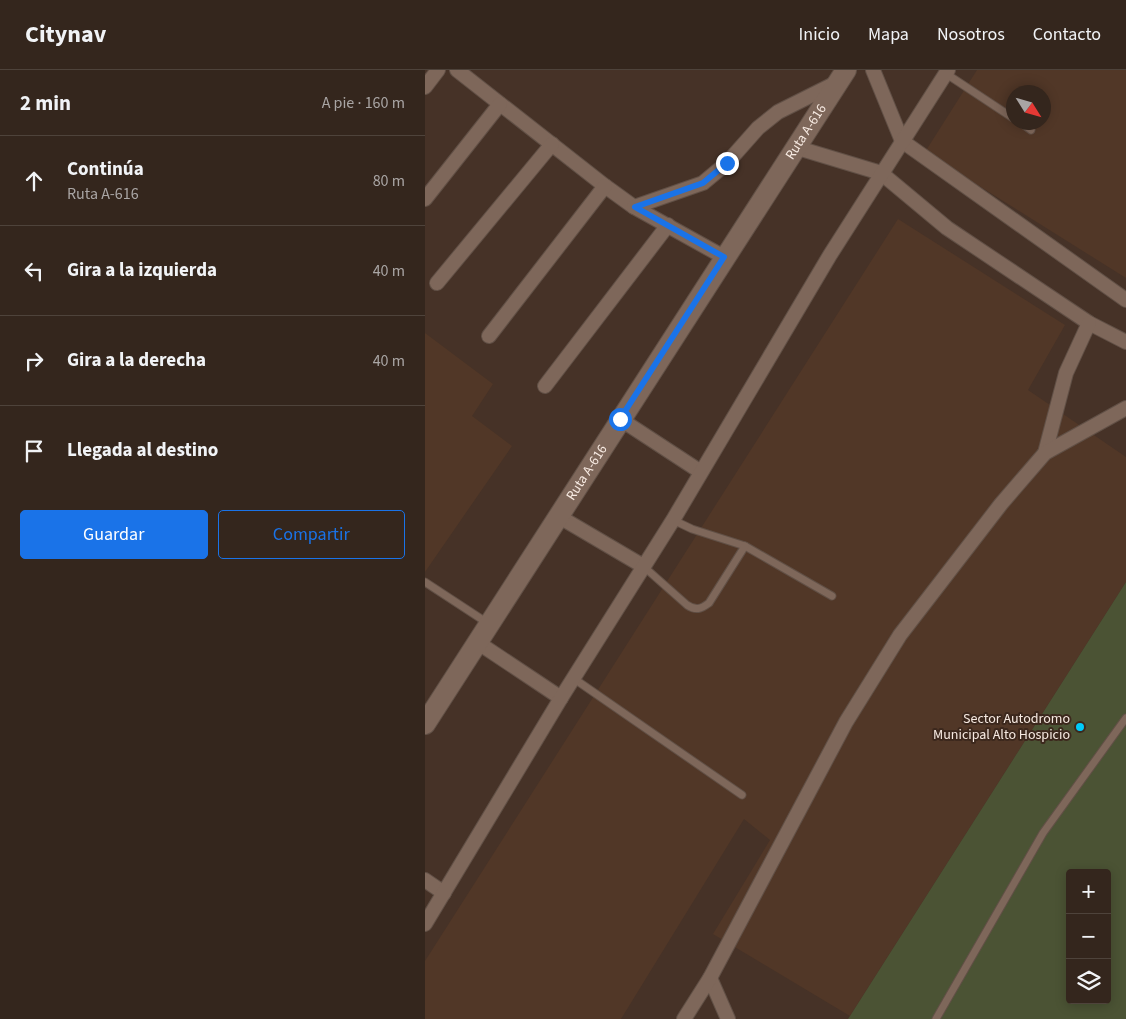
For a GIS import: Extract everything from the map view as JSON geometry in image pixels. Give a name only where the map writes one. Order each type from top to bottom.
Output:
[{"type":"main road","name":"Ruta A-616","points":[[425,724],[724,257],[798,148],[842,76]]},
{"type":"street","points":[[425,87],[438,70]]},
{"type":"street","points":[[457,70],[605,186],[635,207],[724,257]]},
{"type":"street","points":[[873,70],[902,141],[1126,300]]},
{"type":"street","points":[[425,924],[573,678],[673,520],[881,173],[947,72]]},
{"type":"street","points":[[635,207],[703,183],[727,163],[758,128],[778,112],[842,76]]},
{"type":"street","points":[[425,199],[500,104]]},
{"type":"street","points":[[437,283],[552,144]]},
{"type":"street","points":[[798,148],[881,173],[947,228],[1089,323],[1126,342]]},
{"type":"street","points":[[489,336],[605,186]]},
{"type":"street","points":[[545,386],[668,225]]},
{"type":"street","points":[[1045,454],[1066,373],[1089,323]]},
{"type":"street","points":[[683,1019],[710,978],[846,722],[900,635],[1001,504],[1045,454],[1126,408]]},
{"type":"street","points":[[620,419],[701,472]]},
{"type":"street","points":[[558,516],[643,566]]},
{"type":"street","points":[[477,642],[561,698]]},
{"type":"street","points":[[425,880],[443,893]]},
{"type":"street","points":[[710,978],[728,1019]]},
{"type":"lane","points":[[947,72],[1006,113]]},
{"type":"lane","points":[[673,520],[692,529],[745,546],[832,596]]},
{"type":"lane","points":[[643,566],[687,605],[693,609],[701,609],[709,603],[745,546]]},
{"type":"lane","points":[[425,582],[489,624]]},
{"type":"lane","points":[[573,678],[742,795]]},
{"type":"lane","points":[[936,1019],[1043,833],[1126,718]]},
{"type":"shaded area","points":[[977,70],[1126,70],[1126,278],[925,152]]},
{"type":"shaded area","points":[[898,219],[1065,325],[1028,390],[1126,457],[1126,582],[850,1016],[713,934],[770,840],[744,819],[621,1019],[425,1019],[425,961]]},
{"type":"shaded area","points":[[425,333],[493,384],[472,416],[512,446],[425,572]]},
{"type":"green space","name":"Sector Autodromo Municipal Alto Hospicio","points":[[1126,582],[1126,1019],[848,1019]]},
{"type":"place","name":"Sector Autodromo Municipal Alto Hospicio","points":[[1080,727]]},
{"type":"route","points":[[620,419],[724,257],[635,207],[703,183],[727,163]]}]
